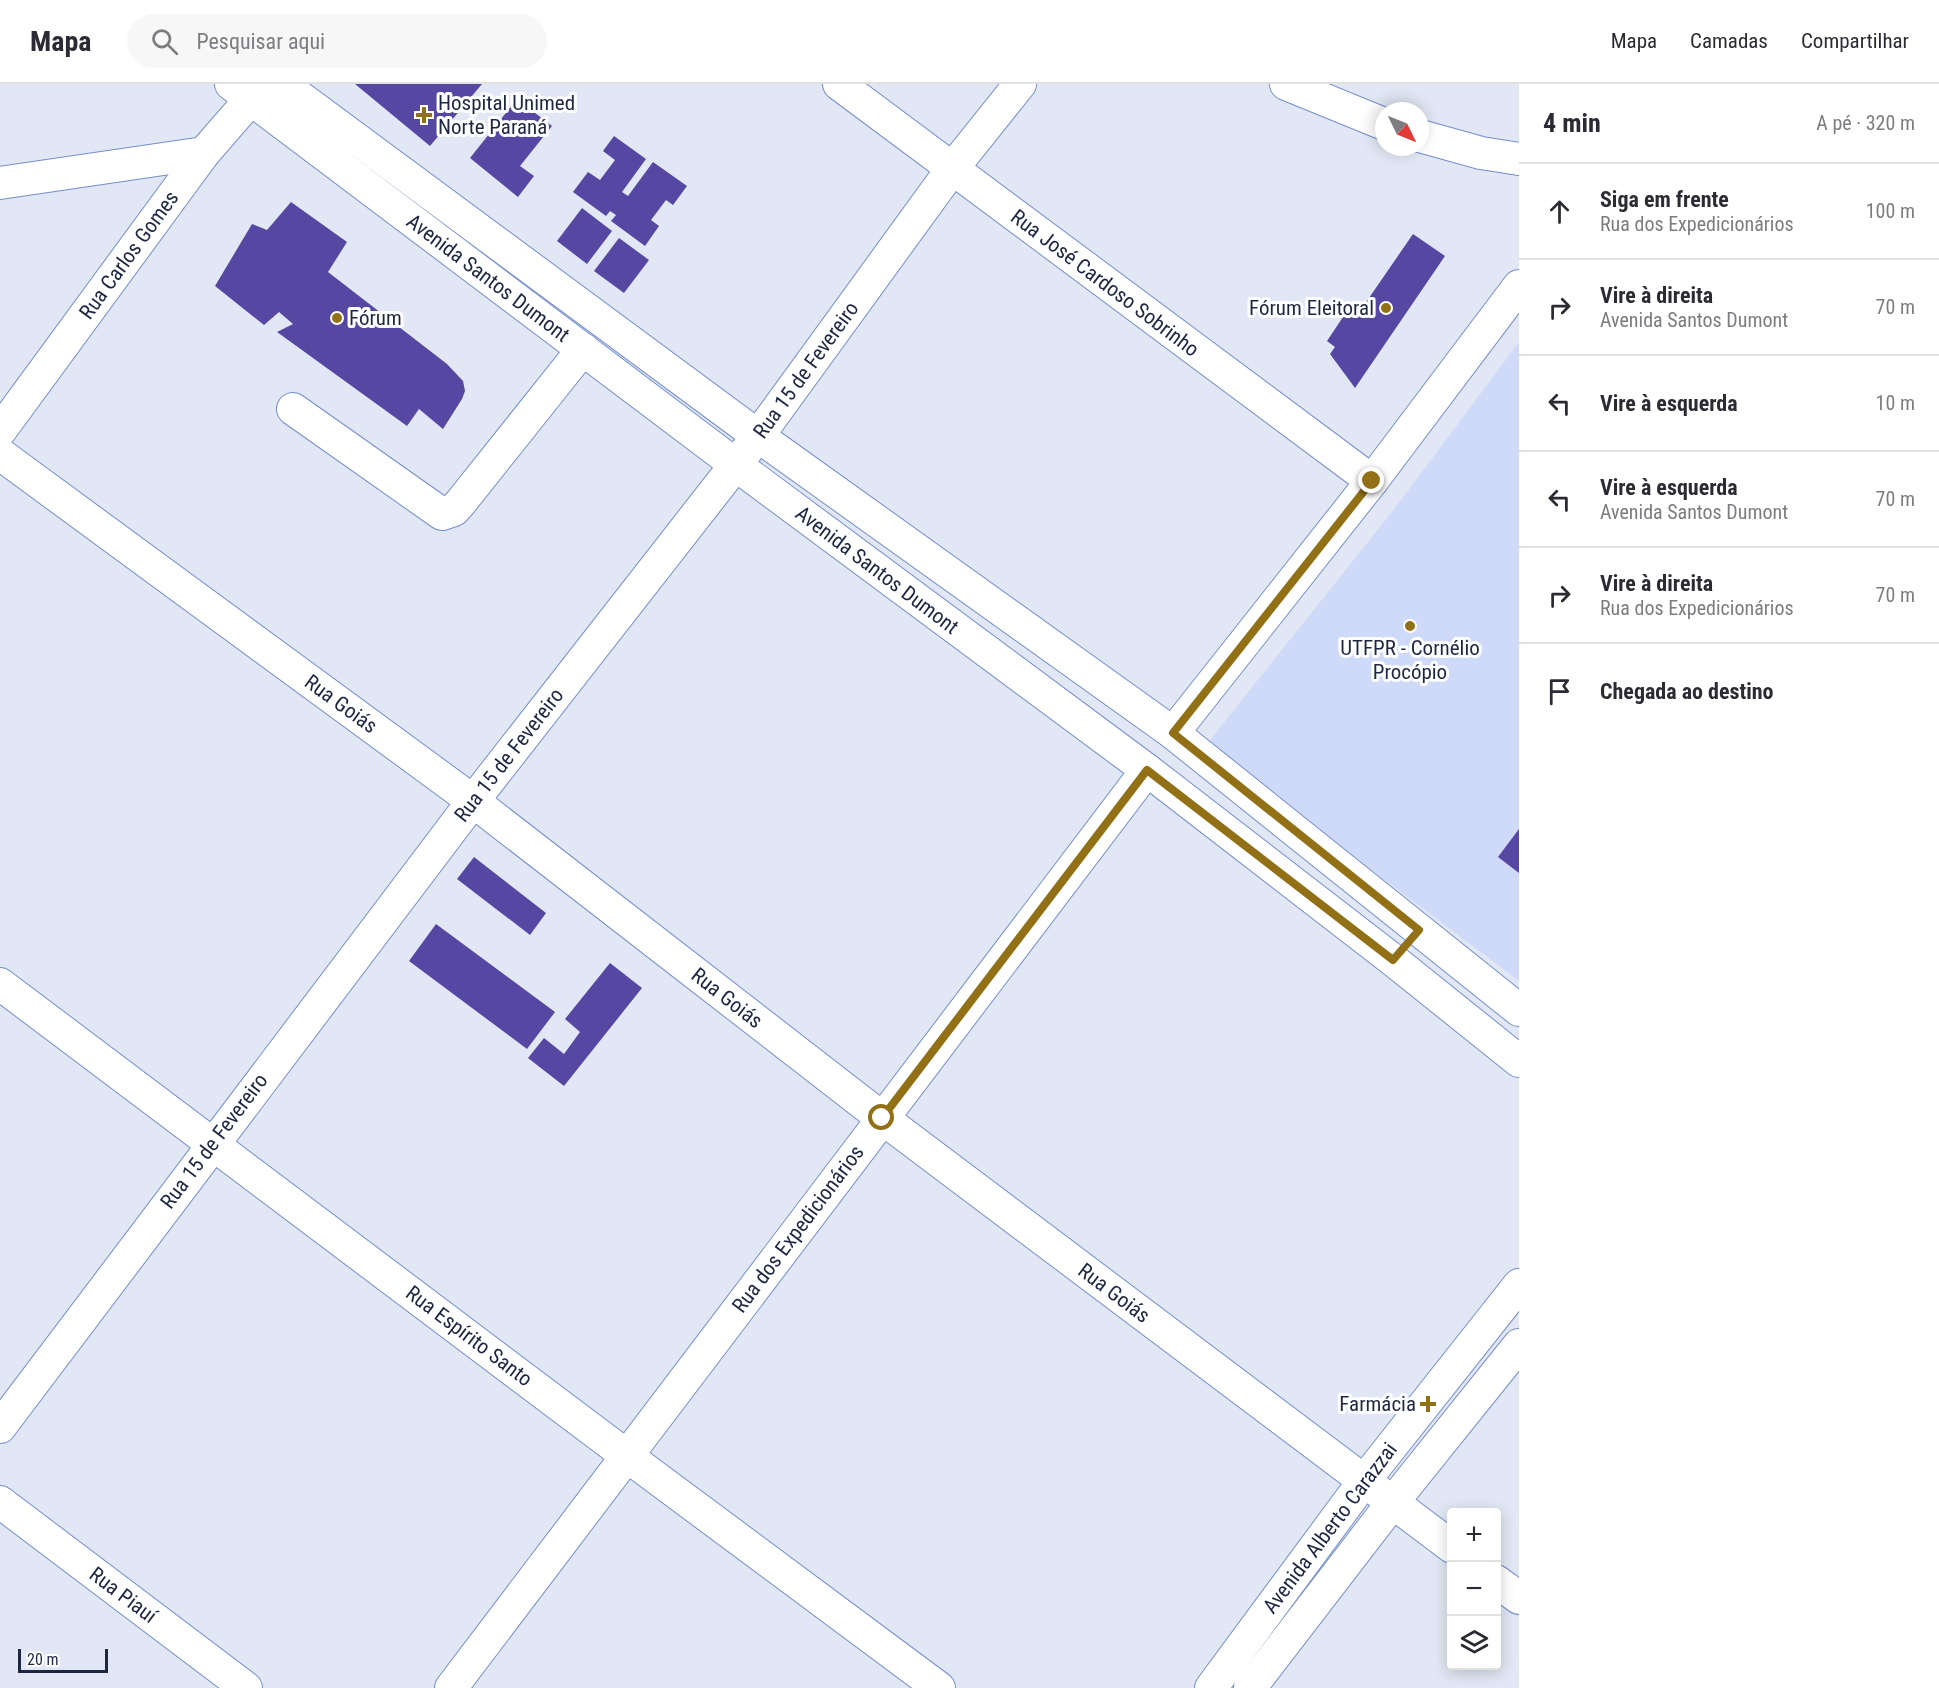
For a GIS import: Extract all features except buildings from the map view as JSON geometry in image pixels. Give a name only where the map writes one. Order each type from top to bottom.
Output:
[{"type":"street","name":"Avenida Santos Dumont","points":[[282,84],[758,436],[1173,733],[1519,1010]]},
{"type":"street","name":"Rua José Cardoso Sobrinho","points":[[839,84],[1372,481]]},
{"type":"street","name":"Rua 15 de Fevereiro","points":[[0,1427],[473,801],[736,465],[952,169],[1020,84]]},
{"type":"street","points":[[1286,84],[1375,120]]},
{"type":"street","name":"Avenida Santos Dumont","points":[[248,89],[736,465],[1147,770],[1393,960],[1519,1061]]},
{"type":"street","name":"Rua Carlos Gomes","points":[[0,431],[204,153],[248,89]]},
{"type":"street","points":[[1429,139],[1481,153],[1519,159]]},
{"type":"street","points":[[0,183],[204,153]]},
{"type":"street","points":[[1173,733],[1372,481],[1519,286]]},
{"type":"street","points":[[293,409],[442,514],[454,510],[461,502],[583,349]]},
{"type":"street","name":"Rua Goiás","points":[[0,454],[473,801],[882,1118],[1447,1543]]},
{"type":"street","name":"Rua dos Expedicionários","points":[[451,1688],[1147,770]]},
{"type":"street","points":[[1393,960],[1419,930]]},
{"type":"street","name":"Rua Espírito Santo","points":[[0,984],[939,1688]]},
{"type":"street","name":"Avenida Alberto Carazzai","points":[[1211,1688],[1364,1481],[1506,1325],[1519,1285]]},
{"type":"street","name":"Avenida Alberto Carazzai","points":[[1250,1688],[1393,1502],[1519,1345]]},
{"type":"street","name":"Rua Piauí","points":[[0,1502],[246,1688]]},
{"type":"street","points":[[1501,1584],[1519,1598]]},
{"type":"street","points":[[1283,1590],[1310,1610]]},
{"type":"shaded area","name":"UTFPR - Cornélio Procópio","points":[[1519,342],[1519,981],[1206,745],[1395,508]]},
{"type":"place","name":"Hospital Unimed Norte Paraná","points":[[424,115]]},
{"type":"place","name":"Fórum Eleitoral","points":[[1386,308]]},
{"type":"place","name":"Fórum","points":[[337,318]]},
{"type":"place","name":"UTFPR - Cornélio Procópio","points":[[1410,626]]},
{"type":"place","name":"Farmácia","points":[[1428,1404]]},
{"type":"route","points":[[882,1118],[1147,770],[1393,960],[1419,930],[1173,733],[1372,481]]}]
